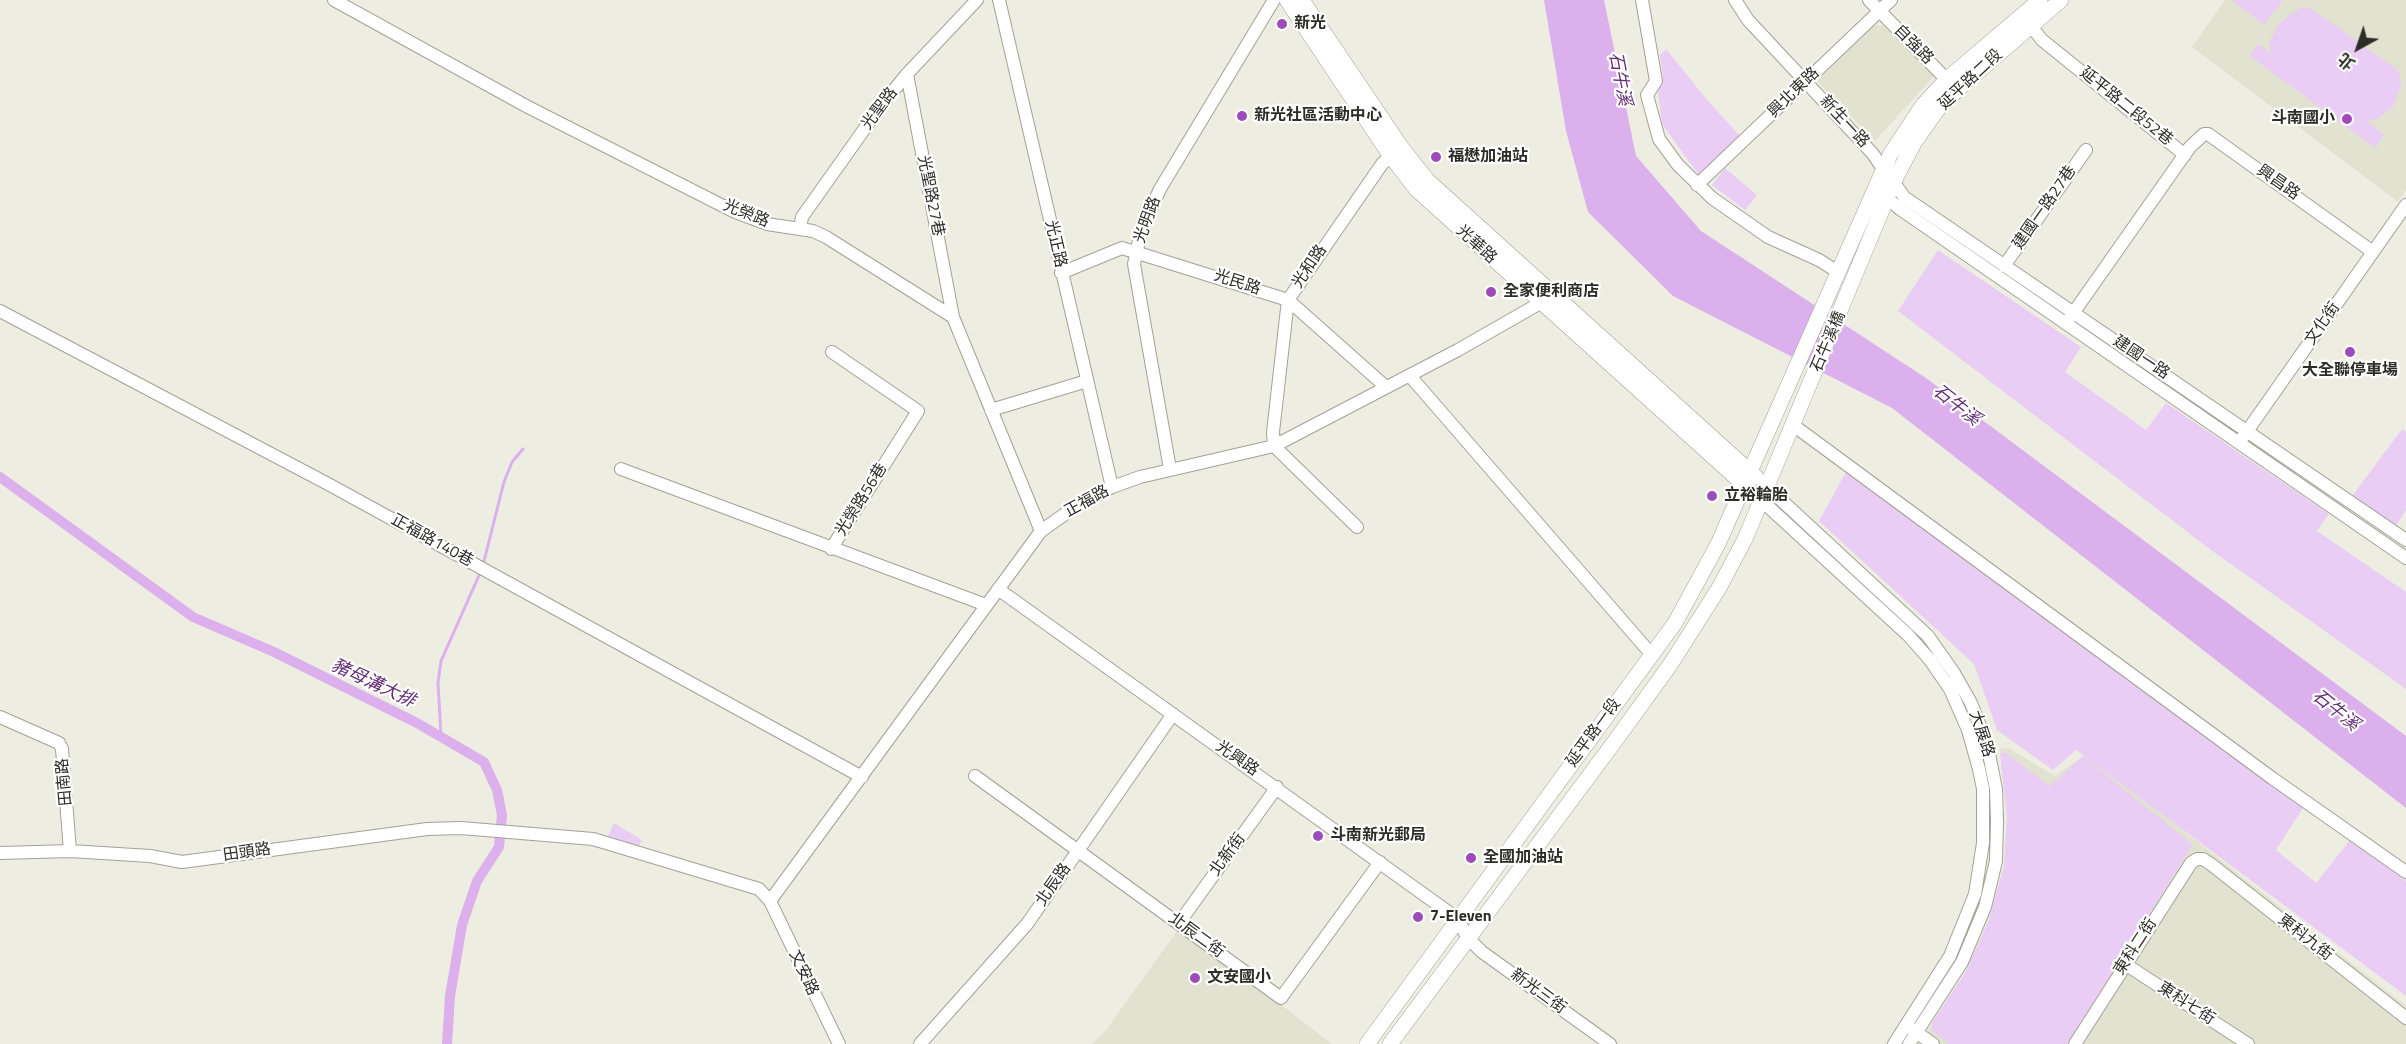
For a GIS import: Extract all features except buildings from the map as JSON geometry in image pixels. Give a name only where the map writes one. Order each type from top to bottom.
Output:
[{"type":"main road","name":"光華路","points":[[1287,0],[1396,151]]},
{"type":"main road","name":"光華路","points":[[1302,0],[1396,151],[1416,189],[1438,210],[1547,299],[1763,493]]},
{"type":"main road","name":"延平路二段","points":[[2027,21],[2040,0]]},
{"type":"main road","name":"延平路二段","points":[[1838,270],[1883,169],[1923,105],[1952,84],[2027,21],[2061,0]]},
{"type":"main road","name":"延平路二段","points":[[1857,275],[1894,181],[1914,143],[1952,84]]},
{"type":"main road","name":"石牛溪橋","points":[[1783,399],[1838,270]]},
{"type":"main road","name":"石牛溪橋","points":[[1800,408],[1857,275]]},
{"type":"main road","name":"延平路一段","points":[[1367,1044],[1675,623],[1718,544],[1783,399]]},
{"type":"main road","name":"延平路一段","points":[[1390,1044],[1670,665],[1719,588],[1740,550],[1800,408]]},
{"type":"main road","points":[[1600,725],[1618,737]]},
{"type":"main road","points":[[1530,820],[1546,833]]},
{"type":"street","name":"光榮路","points":[[334,0],[528,107],[735,212],[767,224],[800,229],[826,237],[953,317]]},
{"type":"street","name":"光聖路","points":[[800,229],[802,217],[906,74],[977,0]]},
{"type":"street","name":"光正路","points":[[999,0],[1112,488]]},
{"type":"street","name":"光明路","points":[[1170,469],[1134,264],[1141,231],[1160,189],[1274,0]]},
{"type":"street","points":[[1642,0],[1656,81],[1647,95],[1659,140],[1697,185],[1768,237],[1838,270]]},
{"type":"street","name":"新生一路","points":[[1735,0],[1748,20],[1873,154],[1883,169],[1888,199]]},
{"type":"street","name":"自強路","points":[[1869,0],[1952,84]]},
{"type":"street","name":"興北東路","points":[[1697,185],[1891,0]]},
{"type":"street","name":"延平路二段52巷","points":[[2027,21],[2042,40],[2185,155],[2070,319]]},
{"type":"street","name":"光聖路27巷","points":[[906,74],[953,317]]},
{"type":"street","name":"興昌路","points":[[2185,155],[2200,135],[2208,134],[2373,252]]},
{"type":"street","name":"建國一路27巷","points":[[2004,266],[2086,150]]},
{"type":"street","name":"光和路","points":[[1274,446],[1273,432],[1288,300],[1396,151]]},
{"type":"street","name":"建國一路","points":[[1883,169],[1904,197],[2004,266],[2070,319],[2240,443],[2406,558]]},
{"type":"street","name":"建國一路","points":[[1888,199],[1899,209],[2248,431],[2406,540]]},
{"type":"street","name":"文化街","points":[[2240,443],[2406,205]]},
{"type":"street","name":"光民路","points":[[1062,273],[1122,248],[1288,300],[1386,387]]},
{"type":"street","name":"正福路","points":[[770,901],[1041,531],[1072,509],[1112,488],[1170,469],[1274,446],[1410,376],[1547,299]]},
{"type":"street","name":"正福路140巷","points":[[0,311],[330,485],[862,777]]},
{"type":"street","points":[[953,317],[1041,531]]},
{"type":"street","name":"光榮路56巷","points":[[621,469],[831,549],[918,411],[832,352]]},
{"type":"street","points":[[1410,376],[1652,655]]},
{"type":"street","points":[[991,410],[1087,381]]},
{"type":"street","points":[[1793,425],[2272,778],[2406,872]]},
{"type":"street","points":[[1274,446],[1357,527]]},
{"type":"street","name":"大展路","points":[[1763,493],[1908,635],[1930,660],[1950,689],[1968,730],[1983,789],[1983,843],[1975,894],[1950,956],[1911,1029],[1894,1044]]},
{"type":"street","points":[[831,549],[986,604]]},
{"type":"street","name":"光興路","points":[[998,589],[1458,919],[1467,938]]},
{"type":"street","name":"北辰路","points":[[920,1044],[1027,924],[1173,714]]},
{"type":"street","name":"田南路","points":[[0,717],[59,743],[62,749],[70,851]]},
{"type":"street","name":"北辰二街","points":[[975,776],[1281,998],[1380,862]]},
{"type":"street","name":"北新街","points":[[1179,924],[1277,787]]},
{"type":"street","name":"田頭路","points":[[0,853],[70,851],[150,856],[182,862],[427,829],[493,830],[593,840],[759,890],[770,901]]},
{"type":"street","name":"東科二街","points":[[2075,1044],[2191,862],[2203,860]]},
{"type":"street","name":"東科九街","points":[[2203,860],[2406,1018]]},
{"type":"street","name":"文安路","points":[[770,901],[830,1031],[839,1044]]},
{"type":"street","name":"新光三街","points":[[1467,938],[1482,952],[1609,1044]]},
{"type":"street","name":"東科七街","points":[[2125,964],[2248,1044]]},
{"type":"street","points":[[1911,1029],[1934,1044]]},
{"type":"street","name":"大展路","points":[[1909,1044],[1911,1029]]},
{"type":"shaded area","name":"斗南國小","points":[[2225,0],[2406,0],[2406,190],[2398,202],[2192,47]]},
{"type":"shaded area","points":[[2232,0],[2283,0],[2264,25]]},
{"type":"shaded area","points":[[2303,7],[2310,8],[2396,69],[2400,75],[2401,86],[2392,108],[2377,119],[2366,121],[2384,135],[2375,148],[2250,56],[2258,44],[2270,53],[2270,41],[2277,27],[2289,15]]},
{"type":"shaded area","points":[[1874,25],[1884,26],[1934,76],[1875,141],[1817,81]]},
{"type":"shaded area","points":[[1666,49],[1741,137],[1699,175],[1662,124],[1658,93],[1663,78],[1660,55]]},
{"type":"shaded area","points":[[1725,168],[1757,195],[1745,210],[1712,185]]},
{"type":"shaded area","points":[[1938,250],[2081,347],[2065,372],[2146,430],[2166,403],[2329,514],[2317,531],[2406,592],[2406,689],[2211,550],[1898,311]]},
{"type":"shaded area","points":[[2402,429],[2406,432],[2406,510],[2395,527],[2350,499]]},
{"type":"shaded area","points":[[1847,470],[2303,808],[2276,850],[2316,883],[2350,840],[2406,881],[2406,996],[2076,750],[2053,770],[1997,730],[1974,664],[1819,521]]},
{"type":"shaded area","points":[[2008,748],[2055,776],[2086,754],[2406,1006],[2406,1044],[1919,1044],[1966,971],[1988,922],[2004,866],[2007,817],[2000,749]]},
{"type":"shaded area","points":[[2000,753],[2006,753],[2050,786],[2083,756],[2193,845],[2067,1044],[1950,1044],[1932,1031],[1932,1023],[1966,971],[1988,922],[2004,866],[2007,817]]},
{"type":"shaded area","points":[[614,823],[642,840],[639,846],[608,836]]},
{"type":"shaded area","name":"文安國小","points":[[1180,927],[1332,1044],[1092,1044],[1106,1030]]},
{"type":"water","name":"石牛溪","points":[[1544,0],[1604,0],[1636,156],[1701,231],[1926,378],[2406,736],[2406,808],[1892,408],[1673,296],[1588,212],[1566,131]]},
{"type":"waterway","points":[[483,565],[504,482],[512,462],[523,449]]},
{"type":"waterway","name":"豬母溝大排","points":[[0,477],[193,617],[274,652],[417,723],[484,762],[497,790],[502,815],[499,847],[477,881],[462,925],[450,996],[447,1044]]},
{"type":"waterway","points":[[441,736],[438,683],[441,661],[481,571]]},
{"type":"place","name":"新光","points":[[1282,24]]},
{"type":"place","name":"新光社區活動中心","points":[[1242,116]]},
{"type":"place","name":"斗南國小","points":[[2347,119]]},
{"type":"place","name":"福懋加油站","points":[[1436,157]]},
{"type":"place","name":"全家便利商店","points":[[1491,292]]},
{"type":"place","name":"大全聯停車場","points":[[2350,352]]},
{"type":"place","name":"立裕輪胎","points":[[1712,496]]},
{"type":"place","name":"斗南新光郵局","points":[[1318,836]]},
{"type":"place","name":"全國加油站","points":[[1471,858]]},
{"type":"place","name":"7-Eleven","points":[[1418,917]]},
{"type":"place","name":"文安國小","points":[[1195,978]]}]
